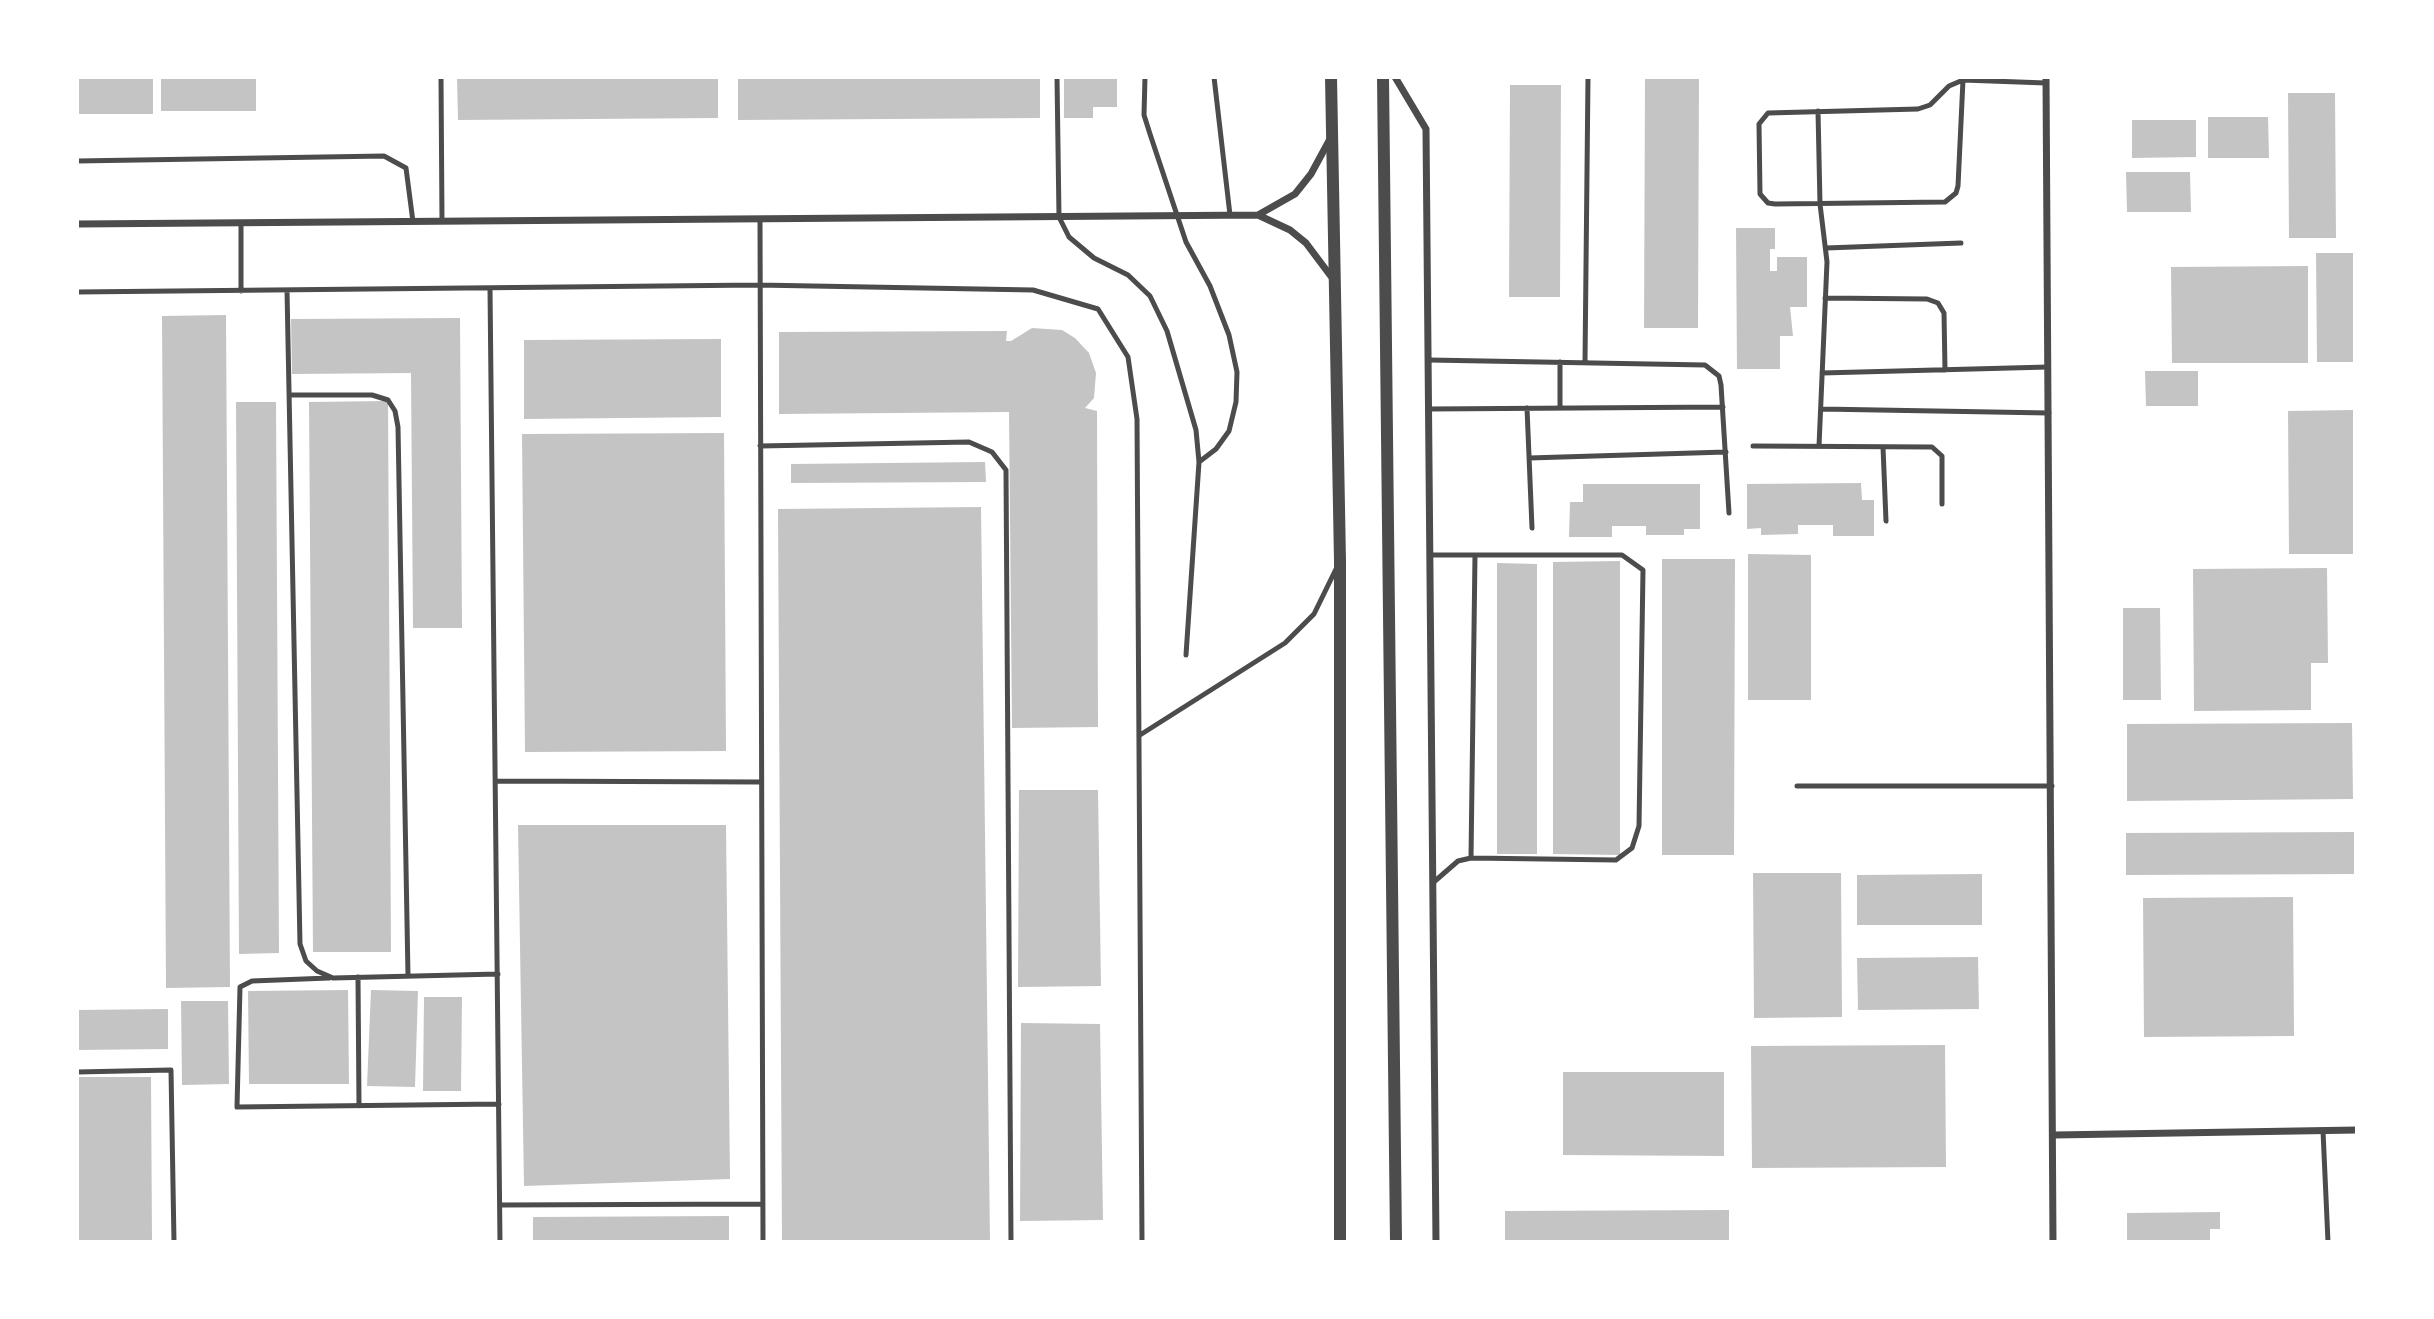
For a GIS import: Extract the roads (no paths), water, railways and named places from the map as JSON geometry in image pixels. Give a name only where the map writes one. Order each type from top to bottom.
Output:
[{"type":"street","points":[[1331,77],[1340,561],[1340,1242]]},
{"type":"street","points":[[1384,77],[1396,1242]]},
{"type":"street","points":[[1395,77],[1426,129],[1435,881],[1436,1242]]},
{"type":"street","points":[[2046,80],[2055,1135],[2053,1242]]},
{"type":"street","points":[[1258,215],[1295,194],[1311,174],[1331,136]]},
{"type":"street","points":[[77,225],[1258,215],[1290,230],[1307,243],[1333,279]]},
{"type":"street","points":[[2055,1135],[2357,1130]]},
{"type":"lane","points":[[441,77],[442,221]]},
{"type":"lane","points":[[1057,77],[1059,217],[1069,237],[1094,258],[1128,275],[1150,296],[1167,331],[1189,402],[1199,462],[1186,655]]},
{"type":"lane","points":[[1145,77],[1144,115],[1178,216],[1229,335],[1237,372],[1236,402],[1228,431],[1216,449],[1199,462]]},
{"type":"lane","points":[[1214,77],[1230,215]]},
{"type":"lane","points":[[1585,362],[1588,77]]},
{"type":"lane","points":[[1963,80],[1958,186],[1951,198],[1938,203],[1768,203],[1760,194],[1759,124],[1762,118],[1775,111],[1924,108],[1949,86],[1963,80],[2046,80]]},
{"type":"lane","points":[[1818,111],[1820,204],[1826,248],[1819,446]]},
{"type":"lane","points":[[77,161],[384,156],[406,168],[413,222]]},
{"type":"lane","points":[[760,219],[758,285],[763,1242]]},
{"type":"lane","points":[[241,224],[241,291]]},
{"type":"lane","points":[[1826,248],[1961,243]]},
{"type":"lane","points":[[77,292],[758,285],[1033,290],[1098,309],[1128,357],[1137,419],[1142,1242]]},
{"type":"lane","points":[[490,288],[500,1242]]},
{"type":"lane","points":[[287,290],[300,944],[306,961],[317,971],[333,978]]},
{"type":"lane","points":[[1825,298],[1927,299],[1938,303],[1944,313],[1945,370]]},
{"type":"lane","points":[[1429,360],[1705,365],[1719,376],[1730,513]]},
{"type":"lane","points":[[1560,362],[1560,408]]},
{"type":"lane","points":[[1822,373],[2049,367]]},
{"type":"lane","points":[[289,395],[372,395],[388,400],[395,411],[398,427],[408,976]]},
{"type":"lane","points":[[1430,409],[1723,407]]},
{"type":"lane","points":[[1527,408],[1532,528]]},
{"type":"lane","points":[[1821,409],[2049,413]]},
{"type":"lane","points":[[760,446],[969,442],[992,452],[1006,470],[1012,1242]]},
{"type":"lane","points":[[1753,446],[1927,447],[1940,452],[1942,505]]},
{"type":"lane","points":[[1884,447],[1886,520]]},
{"type":"lane","points":[[1529,458],[1726,452]]},
{"type":"lane","points":[[1431,555],[1622,555],[1643,570],[1639,826],[1632,848],[1616,860],[1471,858],[1458,861],[1435,881]]},
{"type":"lane","points":[[1471,858],[1475,555]]},
{"type":"lane","points":[[1140,735],[1284,643],[1314,614],[1340,561]]},
{"type":"lane","points":[[496,781],[760,782]]},
{"type":"lane","points":[[1797,786],[2052,786]]},
{"type":"lane","points":[[498,974],[252,981],[240,987],[237,1107],[499,1104]]},
{"type":"lane","points":[[358,977],[359,1105]]},
{"type":"lane","points":[[77,1072],[171,1070],[174,1242]]},
{"type":"lane","points":[[2323,1131],[2328,1242]]},
{"type":"lane","points":[[500,1205],[762,1204]]}]
